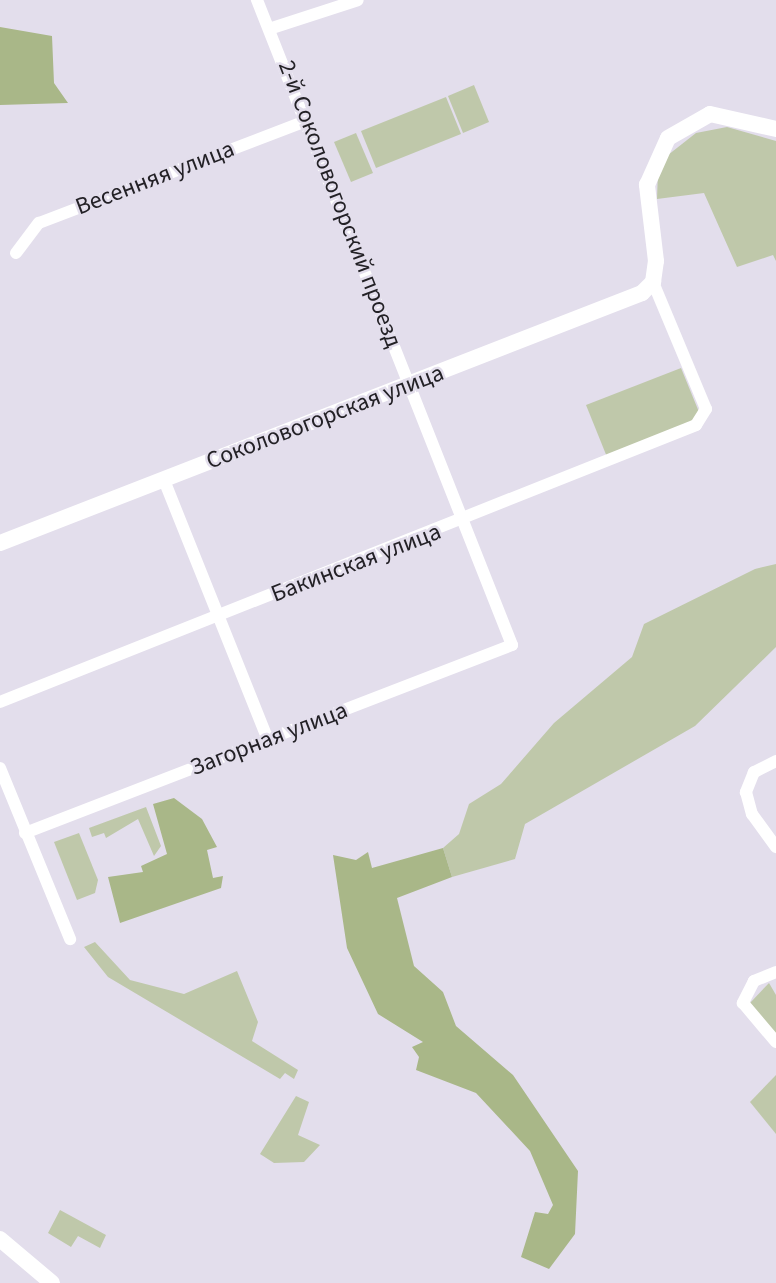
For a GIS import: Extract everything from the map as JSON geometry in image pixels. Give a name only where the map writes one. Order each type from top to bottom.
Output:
[{"type":"main road","points":[[651,285],[647,186],[668,138],[710,114],[776,129]]},
{"type":"main road","name":"Соколовогорская улица","points":[[0,543],[410,383],[651,285]]},
{"type":"main road","points":[[0,1239],[52,1283]]},
{"type":"street","name":"2-й Соколовогорский проезд","points":[[257,0],[272,28],[512,645]]},
{"type":"street","points":[[272,28],[358,0]]},
{"type":"street","name":"Весенняя улица","points":[[16,253],[39,223],[306,121]]},
{"type":"street","name":"Бакинская улица","points":[[0,702],[464,521],[696,425],[706,414],[651,285]]},
{"type":"street","points":[[164,480],[268,740]]},
{"type":"street","name":"Загорная улица","points":[[25,833],[512,645]]},
{"type":"street","points":[[776,761],[754,772],[746,792],[752,814],[776,847]]},
{"type":"street","points":[[0,768],[70,939]]},
{"type":"street","points":[[776,972],[754,981],[743,1003],[776,1042]]},
{"type":"green space","points":[[0,27],[52,36],[54,83],[68,103],[0,105]]},
{"type":"green space","points":[[474,85],[489,122],[463,133],[448,96]]},
{"type":"green space","points":[[446,97],[461,134],[376,168],[361,131]]},
{"type":"green space","points":[[727,127],[776,141],[776,261],[773,255],[737,267],[704,193],[657,199],[658,170],[668,155],[696,133]]},
{"type":"green space","points":[[356,133],[373,173],[351,182],[334,142]]},
{"type":"green space","points":[[681,368],[699,412],[693,422],[607,457],[586,405]]},
{"type":"green space","points":[[776,564],[776,647],[695,726],[525,824],[515,859],[452,877],[443,848],[459,834],[469,804],[501,784],[554,723],[632,657],[644,624],[755,569]]},
{"type":"green space","points":[[174,798],[202,819],[217,847],[207,850],[213,878],[223,876],[221,888],[120,923],[108,877],[143,872],[141,866],[167,854],[153,804]]},
{"type":"green space","points":[[146,807],[161,846],[154,856],[138,819],[106,838],[104,833],[92,837],[89,828]]},
{"type":"green space","points":[[79,833],[98,880],[95,893],[77,900],[54,842]]},
{"type":"green space","points":[[443,848],[452,877],[397,898],[414,966],[443,992],[456,1026],[513,1075],[578,1171],[575,1234],[549,1269],[521,1257],[535,1212],[548,1214],[553,1205],[530,1151],[476,1093],[416,1070],[419,1057],[412,1047],[423,1042],[378,1014],[347,948],[333,855],[356,860],[368,852],[372,868]]},
{"type":"green space","points":[[95,942],[130,980],[184,994],[237,971],[258,1022],[252,1041],[298,1070],[294,1079],[285,1073],[280,1079],[108,977],[84,947]]},
{"type":"green space","points":[[769,983],[776,995],[776,1035],[750,1003]]},
{"type":"green space","points":[[776,1075],[776,1134],[750,1102]]},
{"type":"green space","points":[[296,1096],[309,1102],[298,1135],[320,1145],[304,1162],[274,1163],[260,1154]]},
{"type":"green space","points":[[60,1210],[106,1235],[100,1248],[78,1236],[71,1247],[48,1233]]}]
